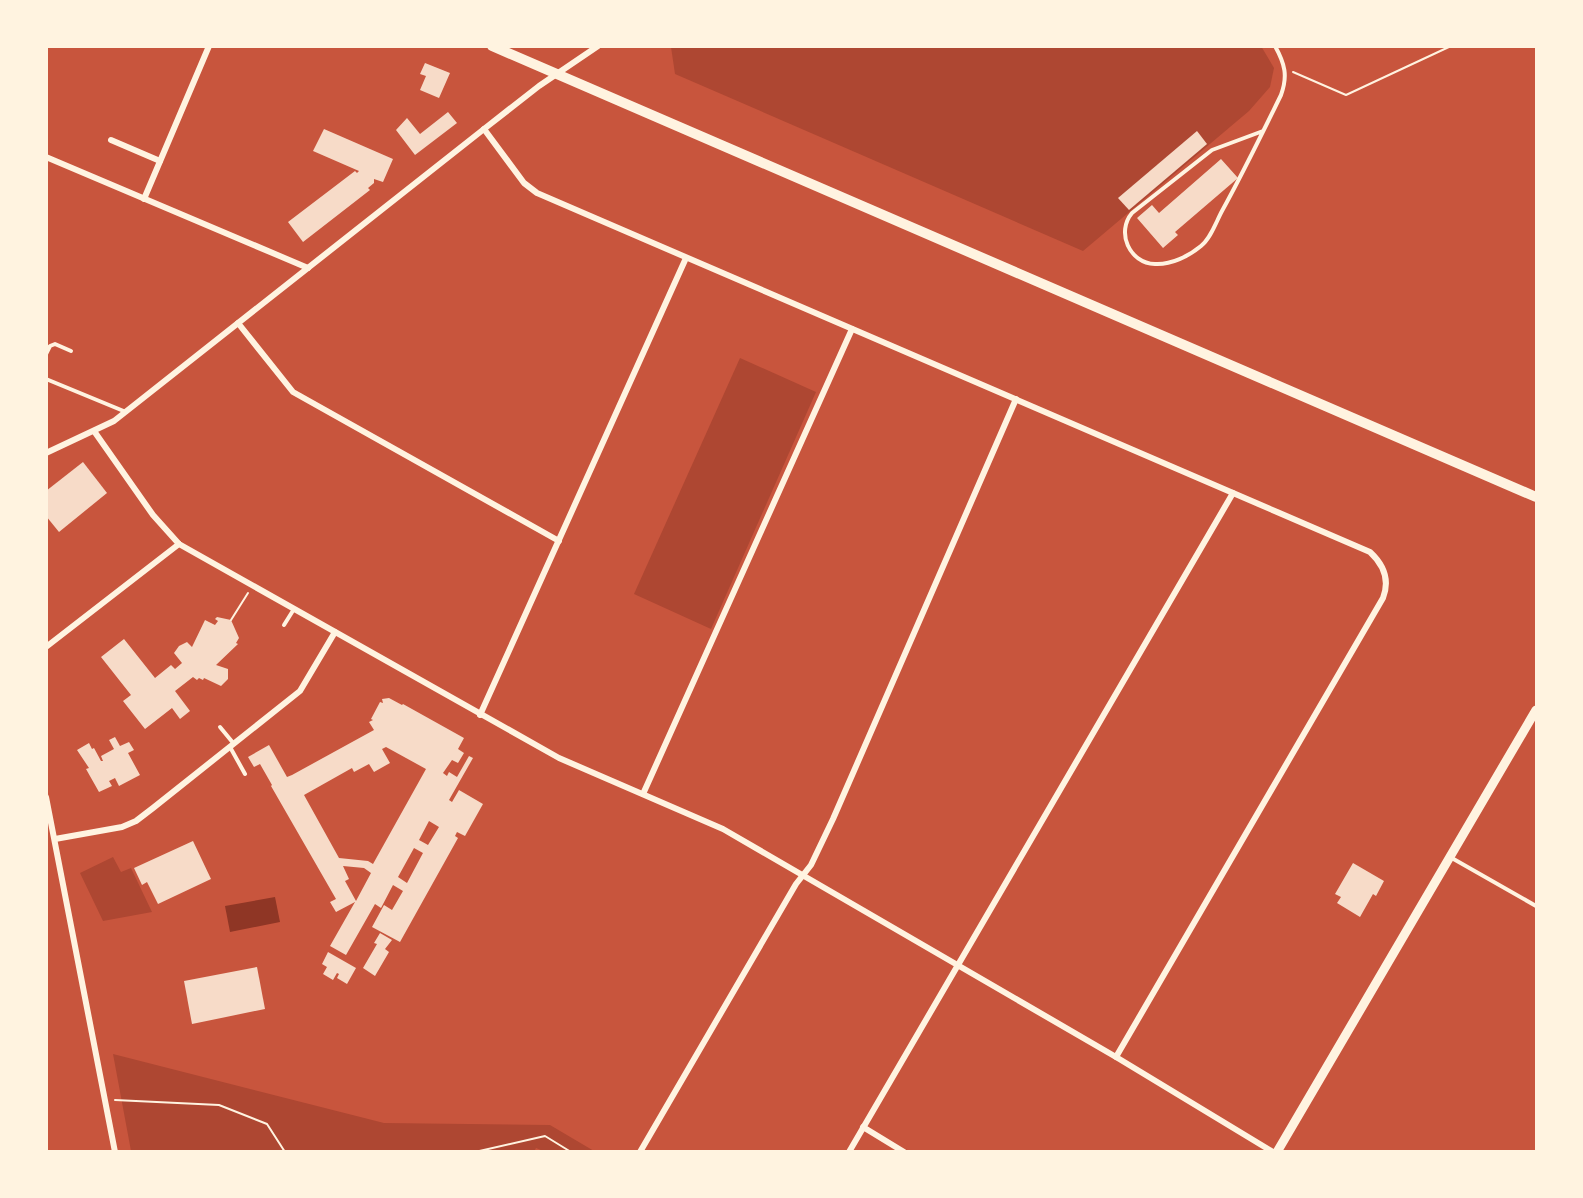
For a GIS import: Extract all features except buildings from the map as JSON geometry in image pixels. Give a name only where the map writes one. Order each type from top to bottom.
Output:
[{"type":"main road","points":[[492,46],[1536,497]]},
{"type":"street","points":[[144,199],[209,46]]},
{"type":"street","points":[[46,453],[114,421],[484,129],[598,46]]},
{"type":"street","points":[[484,129],[524,183],[532,190],[1370,552],[1378,559],[1386,577],[1383,598],[1116,1057]]},
{"type":"street","points":[[111,140],[160,161]]},
{"type":"street","points":[[46,157],[308,268]]},
{"type":"street","points":[[480,715],[686,258]]},
{"type":"street","points":[[238,323],[292,392],[559,541]]},
{"type":"street","points":[[643,794],[852,329]]},
{"type":"street","points":[[640,1152],[796,884],[811,866],[1016,399]]},
{"type":"street","points":[[93,431],[153,515],[179,544],[559,758],[723,829],[1275,1152],[1536,710]]},
{"type":"street","points":[[849,1152],[1233,493]]},
{"type":"street","points":[[46,647],[179,544]]},
{"type":"street","points":[[55,839],[122,827],[136,821],[300,691],[334,632]]},
{"type":"street","points":[[46,797],[115,1152]]},
{"type":"street","points":[[863,1127],[904,1152]]},
{"type":"lane","points":[[1263,131],[1212,150],[1132,213],[1124,231],[1126,242],[1132,252],[1141,260],[1158,264],[1181,258],[1204,244],[1263,131],[1285,85],[1285,69],[1275,46]]},
{"type":"lane","points":[[46,354],[50,346],[55,344],[71,351]]},
{"type":"lane","points":[[46,379],[126,412]]},
{"type":"lane","points":[[284,625],[294,609]]},
{"type":"lane","points":[[220,727],[245,774]]},
{"type":"lane","points":[[1449,857],[1536,906]]},
{"type":"path","points":[[1285,69],[1346,95],[1451,46]]},
{"type":"path","points":[[231,620],[252,585]]},
{"type":"path","points":[[105,1100],[219,1105],[267,1124],[285,1152]]},
{"type":"path","points":[[475,1152],[545,1136],[571,1152]]},
{"type":"shaded area","points":[[1261,46],[1274,68],[1270,87],[1249,111],[1083,251],[675,74],[671,47]]},
{"type":"shaded area","points":[[740,358],[816,392],[711,629],[634,594]]},
{"type":"shaded area","points":[[113,857],[121,872],[131,868],[152,912],[103,921],[80,873]]},
{"type":"shaded area","points":[[275,897],[280,922],[230,932],[225,906]]},
{"type":"shaded area","points":[[113,1054],[384,1123],[550,1125],[594,1151],[543,1151],[536,1148],[534,1152],[131,1151]]}]
